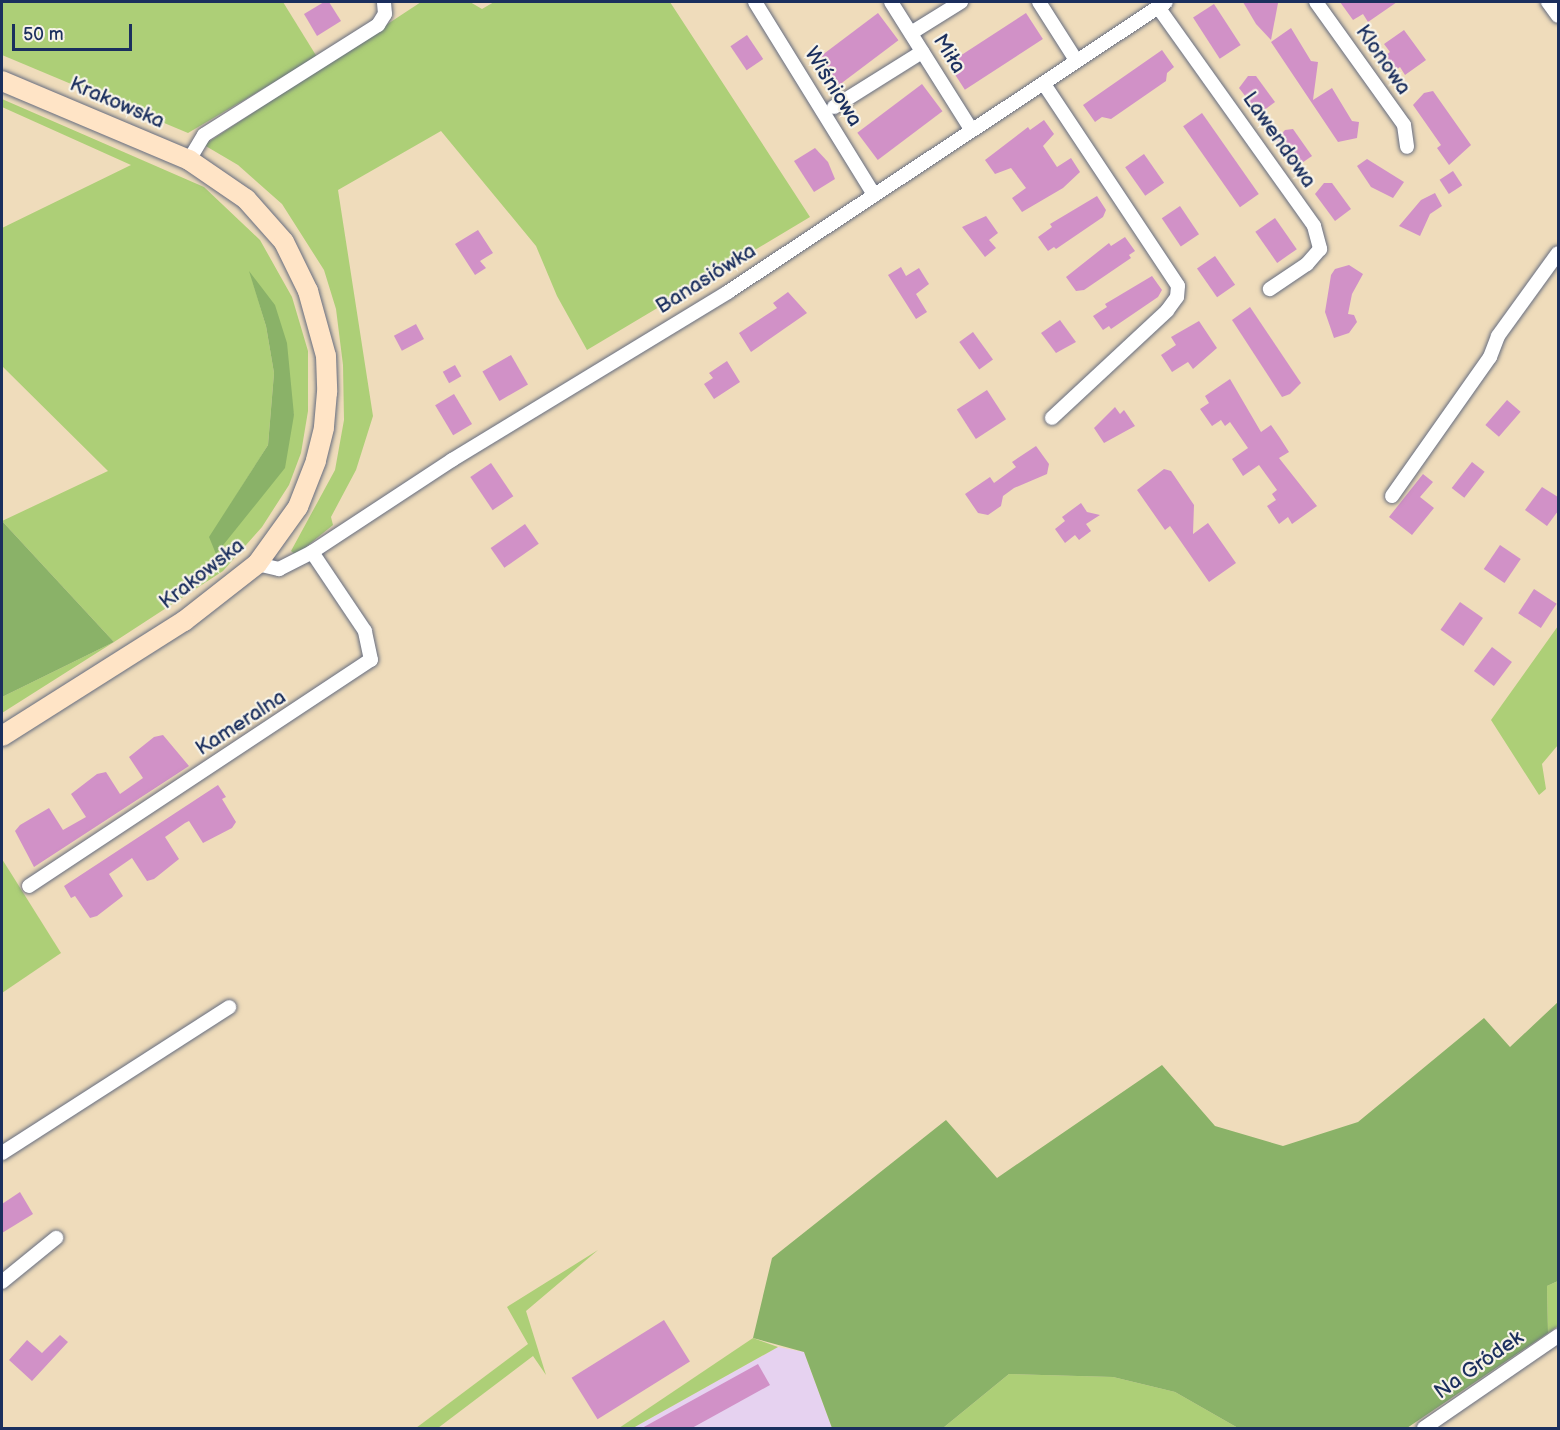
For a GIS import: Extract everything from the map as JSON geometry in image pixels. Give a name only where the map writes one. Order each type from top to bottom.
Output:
[{"type":"main road","name":"Krakowska","points":[[2,81],[189,160],[246,200],[284,242],[308,291],[326,356],[324,428],[316,461],[297,507],[257,564],[184,621],[2,736]]},
{"type":"street","points":[[189,160],[204,135],[378,25],[385,14],[384,2]]},
{"type":"street","name":"Wiśniowa","points":[[755,2],[874,195]]},
{"type":"street","name":"Miła","points":[[891,2],[971,129]]},
{"type":"street","points":[[911,33],[961,2]]},
{"type":"street","points":[[1039,2],[1076,60]]},
{"type":"street","name":"Klonowa","points":[[1316,2],[1404,125],[1407,147]]},
{"type":"street","points":[[1548,2],[1558,16]]},
{"type":"street","name":"Banasiówka","points":[[257,564],[279,569],[312,552],[874,195],[1162,4]]},
{"type":"street","name":"Lawendowa","points":[[1162,4],[1314,226],[1320,249],[1307,264],[1270,289]]},
{"type":"street","points":[[834,107],[922,52]]},
{"type":"street","points":[[1044,84],[1178,286],[1177,297],[1167,311],[1052,418]]},
{"type":"street","points":[[1392,496],[1490,357],[1498,336],[1558,254]]},
{"type":"street","name":"Kameralna","points":[[29,886],[371,660],[365,631],[312,552]]},
{"type":"street","points":[[2,1153],[229,1007]]},
{"type":"street","points":[[2,1282],[56,1238]]},
{"type":"street","name":"Na Gródek","points":[[1424,1428],[1558,1336]]},
{"type":"shaded area","points":[[778,1347],[804,1352],[832,1428],[633,1428]]},
{"type":"green space","points":[[2,2],[283,2],[317,57],[188,133],[2,55]]},
{"type":"green space","points":[[421,2],[470,2],[482,9],[494,2],[670,2],[810,217],[587,350],[557,296],[536,246],[441,131],[338,190],[373,416],[356,470],[331,517],[333,525],[296,555],[291,551],[335,470],[344,420],[343,365],[336,309],[324,270],[282,204],[238,165],[204,145]]},
{"type":"green space","points":[[2,99],[204,187],[260,240],[292,297],[308,351],[308,411],[301,453],[289,485],[262,527],[223,571],[114,642],[2,521],[108,471],[2,366],[2,228],[131,165],[2,107]],"holes":[[[250,273],[294,415],[210,537],[268,445],[274,373],[266,326]]]},
{"type":"green space","points":[[249,271],[275,305],[287,343],[294,415],[285,468],[216,554],[209,537],[268,445],[274,373],[266,326]]},
{"type":"green space","points":[[2,521],[114,642],[2,697]]},
{"type":"green space","points":[[1558,626],[1558,745],[1542,764],[1546,789],[1539,795],[1491,720]]},
{"type":"green space","points":[[114,642],[2,713],[2,697]]},
{"type":"green space","points":[[2,859],[61,953],[2,993]]},
{"type":"green space","points":[[1558,1002],[1558,1281],[1547,1286],[1548,1333],[1407,1428],[1238,1428],[1175,1392],[1113,1377],[1009,1374],[943,1428],[832,1428],[804,1352],[753,1338],[772,1258],[946,1120],[997,1178],[1162,1065],[1215,1126],[1283,1146],[1358,1122],[1484,1018],[1510,1047]]},
{"type":"green space","points":[[598,1250],[526,1311],[546,1375],[533,1356],[438,1428],[416,1428],[528,1344],[507,1307]]},
{"type":"green space","points":[[1558,1281],[1558,1326],[1548,1333],[1547,1286]]},
{"type":"green space","points":[[753,1338],[778,1347],[633,1428],[619,1428]]},
{"type":"green space","points":[[1009,1374],[1113,1377],[1175,1392],[1238,1428],[943,1428]]},
{"type":"building","points":[[324,2],[329,2],[341,21],[317,36],[304,14]]},
{"type":"building","points":[[1243,2],[1278,3],[1271,40],[1256,24]]},
{"type":"building","points":[[1340,2],[1397,2],[1368,22],[1363,14],[1353,20]]},
{"type":"building","points":[[1214,4],[1241,45],[1220,59],[1193,18]]},
{"type":"building","points":[[878,13],[898,40],[834,89],[813,62]]},
{"type":"building","points":[[1026,13],[1043,39],[965,90],[948,64]]},
{"type":"building","points":[[1291,28],[1311,61],[1318,62],[1313,100],[1332,88],[1352,121],[1359,122],[1357,138],[1338,142],[1271,42]]},
{"type":"building","points":[[1404,30],[1426,60],[1405,75],[1400,67],[1391,74],[1380,59],[1390,52],[1384,44]]},
{"type":"building","points":[[747,35],[763,59],[747,70],[730,46]]},
{"type":"building","points":[[1162,50],[1174,67],[1167,73],[1166,81],[1111,119],[1102,117],[1095,122],[1083,105]]},
{"type":"building","points":[[1248,76],[1256,76],[1275,102],[1259,114],[1239,88]]},
{"type":"building","points":[[922,84],[942,111],[878,160],[857,133]]},
{"type":"building","points":[[1433,91],[1471,145],[1449,165],[1437,148],[1441,145],[1413,105],[1424,93]]},
{"type":"building","points":[[1202,113],[1259,194],[1240,207],[1183,126]]},
{"type":"building","points":[[1044,120],[1054,134],[1043,146],[1057,167],[1071,158],[1080,172],[1063,188],[1022,212],[1012,198],[1026,188],[1011,168],[995,174],[985,160],[1028,127],[1030,130]]},
{"type":"building","points":[[1293,129],[1312,156],[1296,167],[1276,140],[1285,130]]},
{"type":"building","points":[[815,148],[828,162],[835,179],[814,192],[794,161]]},
{"type":"building","points":[[1144,154],[1164,183],[1145,196],[1125,167]]},
{"type":"building","points":[[1367,159],[1404,182],[1393,198],[1371,187],[1357,166]]},
{"type":"building","points":[[1453,171],[1462,185],[1449,194],[1440,180]]},
{"type":"building","points":[[1324,183],[1332,183],[1351,209],[1335,221],[1315,194]]},
{"type":"building","points":[[1435,193],[1442,206],[1430,214],[1420,236],[1399,226],[1421,200]]},
{"type":"building","points":[[1097,196],[1106,210],[1103,217],[1056,249],[1054,247],[1048,251],[1038,237],[1052,227],[1050,224]]},
{"type":"building","points":[[1180,206],[1199,234],[1181,246],[1162,218]]},
{"type":"building","points":[[986,216],[998,233],[989,240],[996,248],[985,257],[962,227]]},
{"type":"building","points":[[1275,218],[1297,249],[1277,263],[1255,232]]},
{"type":"building","points":[[478,230],[493,253],[480,261],[486,268],[475,275],[455,244]]},
{"type":"building","points":[[1125,237],[1135,251],[1129,255],[1131,258],[1084,290],[1076,291],[1066,277],[1109,243],[1111,246]]},
{"type":"building","points":[[1215,256],[1235,285],[1217,297],[1197,269]]},
{"type":"building","points":[[1349,265],[1363,274],[1352,294],[1348,314],[1354,315],[1357,322],[1349,333],[1334,338],[1325,312],[1331,275],[1335,269]]},
{"type":"building","points":[[901,267],[906,276],[919,268],[929,284],[916,294],[927,312],[916,319],[888,275]]},
{"type":"building","points":[[1152,276],[1162,290],[1158,297],[1111,329],[1109,326],[1103,330],[1093,316],[1107,307],[1105,304]]},
{"type":"building","points":[[788,292],[807,313],[751,352],[739,333],[777,308],[773,303]]},
{"type":"building","points":[[1250,307],[1301,383],[1290,394],[1282,397],[1232,320]]},
{"type":"building","points":[[1060,320],[1076,342],[1056,353],[1041,333]]},
{"type":"building","points":[[1199,321],[1217,348],[1193,369],[1188,362],[1172,372],[1161,355],[1176,345],[1171,337]]},
{"type":"building","points":[[416,324],[424,339],[402,351],[394,336]]},
{"type":"building","points":[[973,332],[993,360],[979,369],[959,342]]},
{"type":"building","points":[[511,355],[528,384],[499,401],[482,372]]},
{"type":"building","points":[[727,361],[740,382],[714,399],[704,384],[713,378],[709,373]]},
{"type":"building","points":[[455,365],[461,376],[449,383],[443,372]]},
{"type":"building","points":[[1230,379],[1261,432],[1271,425],[1280,438],[1289,452],[1279,458],[1317,506],[1292,524],[1288,517],[1279,524],[1267,506],[1276,500],[1272,494],[1277,490],[1259,465],[1243,476],[1232,459],[1248,448],[1230,422],[1225,426],[1221,420],[1212,426],[1200,409],[1209,403],[1205,396]]},
{"type":"building","points":[[987,390],[1006,419],[976,439],[957,410]]},
{"type":"building","points":[[454,394],[472,424],[453,435],[435,405]]},
{"type":"building","points":[[1507,400],[1521,412],[1499,437],[1485,425]]},
{"type":"building","points":[[1115,407],[1120,414],[1124,410],[1135,426],[1104,443],[1094,428]]},
{"type":"building","points":[[1036,446],[1049,464],[1047,474],[1014,488],[1003,496],[1001,506],[988,515],[978,513],[965,494],[990,477],[994,483],[1016,467],[1012,462]]},
{"type":"building","points":[[1472,462],[1485,472],[1464,498],[1452,488]]},
{"type":"building","points":[[491,463],[513,496],[493,510],[470,477]]},
{"type":"building","points":[[1164,469],[1171,471],[1194,505],[1193,534],[1208,523],[1236,563],[1209,582],[1170,526],[1165,530],[1137,490]]},
{"type":"building","points":[[1423,474],[1433,482],[1420,497],[1434,508],[1412,535],[1389,517]]},
{"type":"building","points":[[1542,487],[1558,497],[1558,511],[1547,526],[1525,510]]},
{"type":"building","points":[[1081,503],[1087,512],[1100,515],[1086,524],[1091,531],[1079,540],[1075,535],[1065,543],[1055,529],[1065,521],[1062,517]]},
{"type":"building","points":[[525,524],[539,544],[504,568],[491,548]]},
{"type":"building","points":[[1500,545],[1521,559],[1505,583],[1484,569]]},
{"type":"building","points":[[1534,589],[1557,604],[1541,628],[1518,613]]},
{"type":"building","points":[[1460,602],[1483,618],[1463,646],[1440,630]]},
{"type":"building","points":[[1492,647],[1512,662],[1494,686],[1474,671]]},
{"type":"building","points":[[163,735],[189,766],[34,867],[15,831],[20,825],[49,808],[63,830],[86,817],[71,794],[97,774],[106,772],[120,794],[143,778],[129,757],[154,737]]},
{"type":"building","points":[[218,785],[226,797],[222,799],[236,822],[232,828],[203,843],[189,821],[185,823],[165,837],[179,859],[154,879],[147,881],[132,858],[109,874],[123,896],[97,916],[90,918],[75,896],[71,898],[64,886]]},
{"type":"building","points":[[20,1192],[33,1214],[2,1233],[2,1204]]},
{"type":"building","points":[[664,1320],[690,1362],[598,1419],[572,1378]]},
{"type":"building","points":[[60,1335],[68,1342],[32,1381],[9,1360],[27,1340],[42,1353]]},
{"type":"building","points":[[758,1364],[770,1385],[692,1428],[642,1428]]}]
